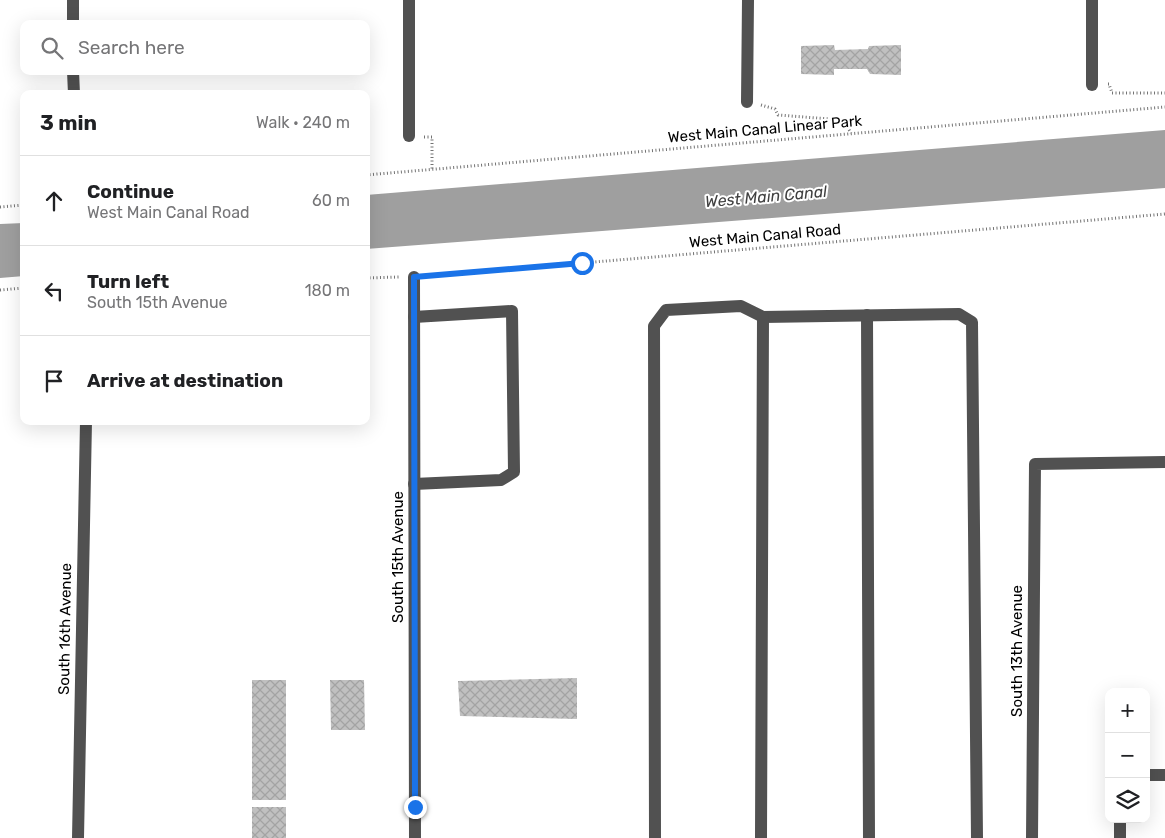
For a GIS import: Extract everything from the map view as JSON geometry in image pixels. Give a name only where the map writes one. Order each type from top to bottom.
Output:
[{"type":"street","points":[[73,0],[73,20]]},
{"type":"street","points":[[408,136],[409,0]]},
{"type":"street","points":[[747,102],[748,0]]},
{"type":"street","points":[[1092,0],[1092,85]]},
{"type":"street","points":[[73,75],[74,90]]},
{"type":"street","name":"South 15th Avenue","points":[[414,277],[415,838]]},
{"type":"street","points":[[654,838],[654,326],[666,310],[741,306],[763,318],[959,314],[972,322],[977,838]]},
{"type":"street","points":[[414,317],[512,311],[514,472],[501,480],[414,484]]},
{"type":"street","points":[[867,316],[869,838]]},
{"type":"street","points":[[761,838],[763,318]]},
{"type":"street","name":"South 16th Avenue","points":[[78,838],[86,425]]},
{"type":"street","name":"South 13th Avenue","points":[[1032,838],[1034,464],[1165,462]]},
{"type":"street","points":[[1150,775],[1165,775]]},
{"type":"street","points":[[1120,823],[1120,838]]},
{"type":"path","points":[[1110,84],[1112,93],[1165,93]]},
{"type":"path","name":"West Main Canal Linear Park","points":[[370,175],[1165,107]]},
{"type":"path","points":[[775,109],[778,115],[844,120],[851,133]]},
{"type":"path","points":[[432,137],[432,169]]},
{"type":"path","points":[[0,207],[20,205]]},
{"type":"path","name":"West Main Canal Road","points":[[370,278],[414,277],[1165,214]]},
{"type":"path","points":[[0,290],[20,288]]},
{"type":"water","name":"West Main Canal","points":[[1165,130],[1165,188],[370,249],[370,195]]},
{"type":"water","points":[[20,223],[20,276],[0,278],[0,224]]},
{"type":"building","points":[[834,45],[835,50],[901,45],[901,75],[870,74],[867,69],[834,69],[834,75],[801,74],[801,46]]},
{"type":"building","points":[[577,678],[577,719],[460,716],[458,681]]},
{"type":"building","points":[[252,680],[286,680],[286,800],[252,800]]},
{"type":"building","points":[[330,680],[364,680],[365,730],[331,730]]},
{"type":"building","points":[[252,807],[286,807],[286,838],[252,838]]},
{"type":"route","points":[[415,807],[414,277],[582,263]]}]
